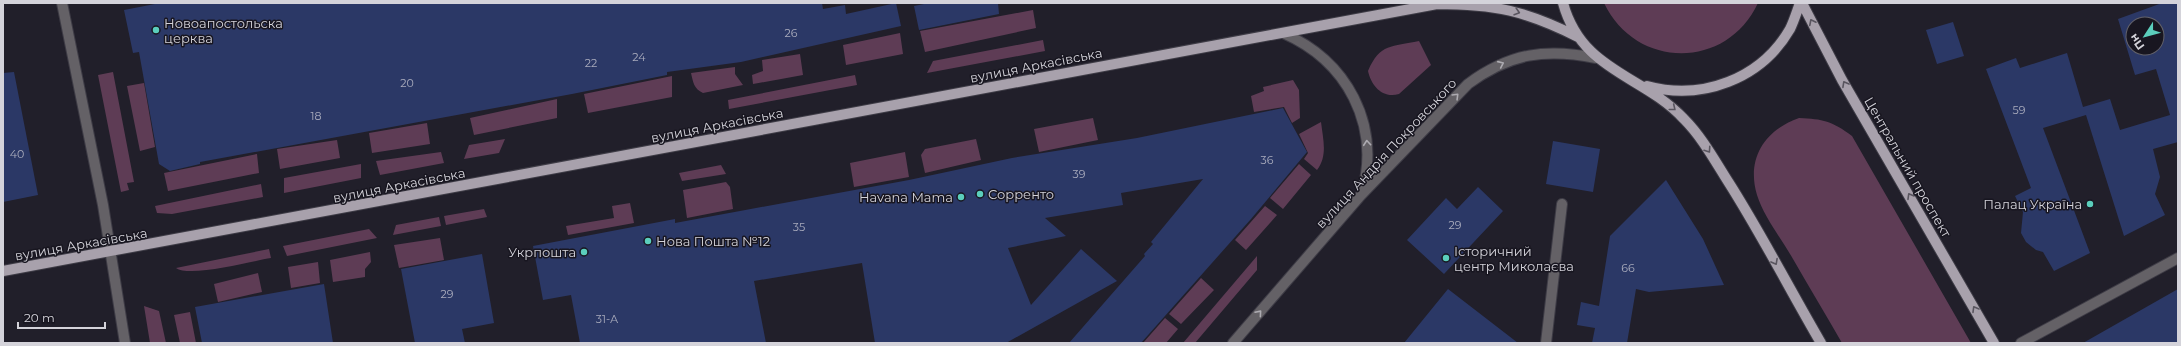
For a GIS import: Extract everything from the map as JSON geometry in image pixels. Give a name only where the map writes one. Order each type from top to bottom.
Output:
[{"type":"main road","points":[[1563,3],[1578,37],[1596,58],[1676,111],[1697,134],[1738,198],[1821,343]]},
{"type":"main road","points":[[1636,84],[1664,91],[1694,92],[1723,85],[1750,72],[1772,53],[1790,29],[1801,3]]},
{"type":"main road","name":"Центральний проспект","points":[[1801,3],[1846,86],[1994,343]]},
{"type":"main road","name":"вулиця Аркасівська","points":[[3,271],[1438,4],[1474,4],[1510,10],[1545,21],[1578,37]]},
{"type":"street","points":[[62,3],[103,205],[109,252],[125,343]]},
{"type":"street","points":[[1283,33],[1308,45],[1330,63],[1346,83],[1357,104],[1365,128],[1368,144],[1366,178],[1361,195]]},
{"type":"street","name":"вулиця Андрія Покровського","points":[[1233,343],[1361,195],[1468,84],[1484,72],[1502,63],[1539,53],[1558,52],[1596,58]]},
{"type":"street","points":[[1546,343],[1562,204]]},
{"type":"street","points":[[2021,343],[2178,258]]},
{"type":"shaded area","points":[[1604,3],[1758,3],[1744,25],[1725,41],[1704,50],[1681,53],[1659,50],[1637,41],[1619,25]]},
{"type":"shaded area","points":[[1033,10],[1036,28],[925,52],[920,31]]},
{"type":"shaded area","points":[[900,33],[903,54],[846,65],[843,45]]},
{"type":"shaded area","points":[[1043,40],[1045,51],[927,73],[933,61]]},
{"type":"shaded area","points":[[1419,41],[1431,65],[1399,94],[1387,94],[1378,90],[1369,76],[1368,71],[1377,55],[1394,46]]},
{"type":"shaded area","points":[[800,54],[803,75],[753,84],[752,75],[763,71],[762,60]]},
{"type":"shaded area","points":[[735,67],[735,74],[743,85],[703,93],[693,82],[691,73]]},
{"type":"shaded area","points":[[113,72],[134,182],[127,183],[129,190],[121,192],[98,75]]},
{"type":"shaded area","points":[[855,75],[857,85],[729,109],[728,100]]},
{"type":"shaded area","points":[[672,76],[672,97],[588,113],[584,94]]},
{"type":"shaded area","points":[[1293,80],[1299,90],[1300,118],[1292,123],[1284,107],[1254,112],[1251,96],[1264,91],[1263,87]]},
{"type":"shaded area","points":[[144,83],[155,147],[140,151],[127,86]]},
{"type":"shaded area","points":[[557,99],[557,118],[474,135],[470,118]]},
{"type":"shaded area","points":[[1093,118],[1098,140],[1039,152],[1034,129]]},
{"type":"shaded area","points":[[1799,118],[1821,120],[1833,124],[1852,136],[1971,343],[1842,343],[1764,211],[1757,195],[1754,182],[1756,158],[1761,147],[1777,130],[1787,123]]},
{"type":"shaded area","points":[[1321,122],[1324,153],[1323,159],[1317,170],[1304,159],[1308,153],[1299,134]]},
{"type":"shaded area","points":[[427,123],[430,144],[372,153],[369,133]]},
{"type":"shaded area","points":[[505,139],[499,153],[464,159],[469,145]]},
{"type":"shaded area","points":[[976,139],[981,160],[925,173],[921,155],[925,149]]},
{"type":"shaded area","points":[[337,140],[340,158],[280,169],[277,149]]},
{"type":"shaded area","points":[[441,152],[444,163],[380,175],[376,161]]},
{"type":"shaded area","points":[[905,152],[909,177],[854,187],[850,163]]},
{"type":"shaded area","points":[[257,154],[259,173],[168,191],[164,173]]},
{"type":"shaded area","points":[[361,164],[361,178],[284,193],[284,178]]},
{"type":"shaded area","points":[[1299,164],[1311,175],[1283,209],[1270,198]]},
{"type":"shaded area","points":[[721,165],[726,174],[682,181],[679,173]]},
{"type":"shaded area","points":[[726,182],[730,187],[733,209],[687,218],[683,190]]},
{"type":"shaded area","points":[[261,184],[263,197],[172,214],[157,213],[155,206]]},
{"type":"shaded area","points":[[630,203],[634,223],[568,235],[566,226],[614,218],[612,206]]},
{"type":"shaded area","points":[[1265,206],[1277,215],[1246,250],[1235,240]]},
{"type":"shaded area","points":[[484,209],[487,217],[446,225],[444,216]]},
{"type":"shaded area","points":[[439,217],[441,226],[393,235],[396,225]]},
{"type":"shaded area","points":[[369,229],[377,238],[287,256],[283,246]]},
{"type":"shaded area","points":[[440,238],[444,260],[399,268],[394,245]]},
{"type":"shaded area","points":[[269,249],[271,258],[207,270],[183,271],[176,268]]},
{"type":"shaded area","points":[[370,252],[371,262],[365,269],[365,277],[333,282],[330,260]]},
{"type":"shaded area","points":[[1257,256],[1257,270],[1195,343],[1183,343]]},
{"type":"shaded area","points":[[318,262],[320,283],[291,288],[288,267]]},
{"type":"shaded area","points":[[258,273],[262,292],[218,302],[214,284]]},
{"type":"shaded area","points":[[1201,278],[1214,290],[1181,324],[1169,314]]},
{"type":"shaded area","points":[[144,306],[159,311],[166,343],[150,343]]},
{"type":"shaded area","points":[[190,312],[196,343],[180,343],[174,315]]},
{"type":"shaded area","points":[[1165,318],[1178,329],[1166,343],[1143,343]]},
{"type":"building","points":[[160,3],[822,3],[823,9],[845,5],[846,14],[896,3],[901,26],[741,62],[667,72],[667,75],[572,94],[200,162],[200,164],[170,171],[159,164],[139,52],[133,53],[124,10]]},
{"type":"building","points":[[929,3],[998,3],[999,14],[919,30],[914,6]]},
{"type":"building","points":[[2162,3],[2178,3],[2178,142],[2153,149],[2160,177],[2155,194],[2165,215],[2124,236],[2086,115],[2043,128],[2090,253],[2054,271],[2043,252],[2036,250],[2026,242],[2021,233],[2023,212],[2015,196],[2031,188],[1986,69],[2016,58],[2020,68],[2067,53],[2083,107],[2110,99],[2120,130],[2170,115],[2156,69],[2135,75],[2129,56],[2165,56],[2165,16],[2126,16]]},
{"type":"building","points":[[2125,16],[2125,42],[2118,19]]},
{"type":"building","points":[[1953,22],[1964,56],[1937,64],[1926,30]]},
{"type":"building","points":[[14,72],[38,195],[3,202],[3,73]]},
{"type":"building","points":[[1283,108],[1307,152],[1251,219],[1141,343],[1069,343],[1145,256],[1144,254],[1153,244],[1151,242],[1203,179],[1121,193],[1123,205],[1045,218],[1066,236],[1008,248],[1031,305],[1081,249],[1117,281],[1006,343],[875,343],[862,263],[754,281],[766,343],[580,343],[571,295],[543,300],[533,246],[675,219],[675,223],[909,180],[1012,158],[1137,138]]},
{"type":"building","points":[[1553,141],[1600,149],[1593,192],[1546,184]]},
{"type":"building","points":[[1666,180],[1703,239],[1724,285],[1649,292],[1636,289],[1627,343],[1592,343],[1595,328],[1577,325],[1581,302],[1599,306],[1610,236]]},
{"type":"building","points":[[1478,187],[1503,211],[1444,274],[1407,240],[1446,198],[1457,209]]},
{"type":"building","points":[[482,254],[494,323],[462,329],[465,343],[415,343],[401,269]]},
{"type":"building","points":[[324,284],[333,343],[202,343],[195,307]]},
{"type":"building","points":[[1448,289],[1518,343],[1404,343]]},
{"type":"building","points":[[2178,289],[2178,343],[2083,343]]},
{"type":"place","name":"Новоапостольска церква","points":[[156,30]]},
{"type":"place","name":"Сорренто","points":[[980,194]]},
{"type":"place","name":"Havana Mama","points":[[961,197]]},
{"type":"place","name":"Палац Україна","points":[[2090,204]]},
{"type":"place","name":"Нова Пошта №12","points":[[648,241]]},
{"type":"place","name":"Укрпошта","points":[[584,252]]},
{"type":"place","name":"Історичний центр Миколаєва","points":[[1446,258]]}]
